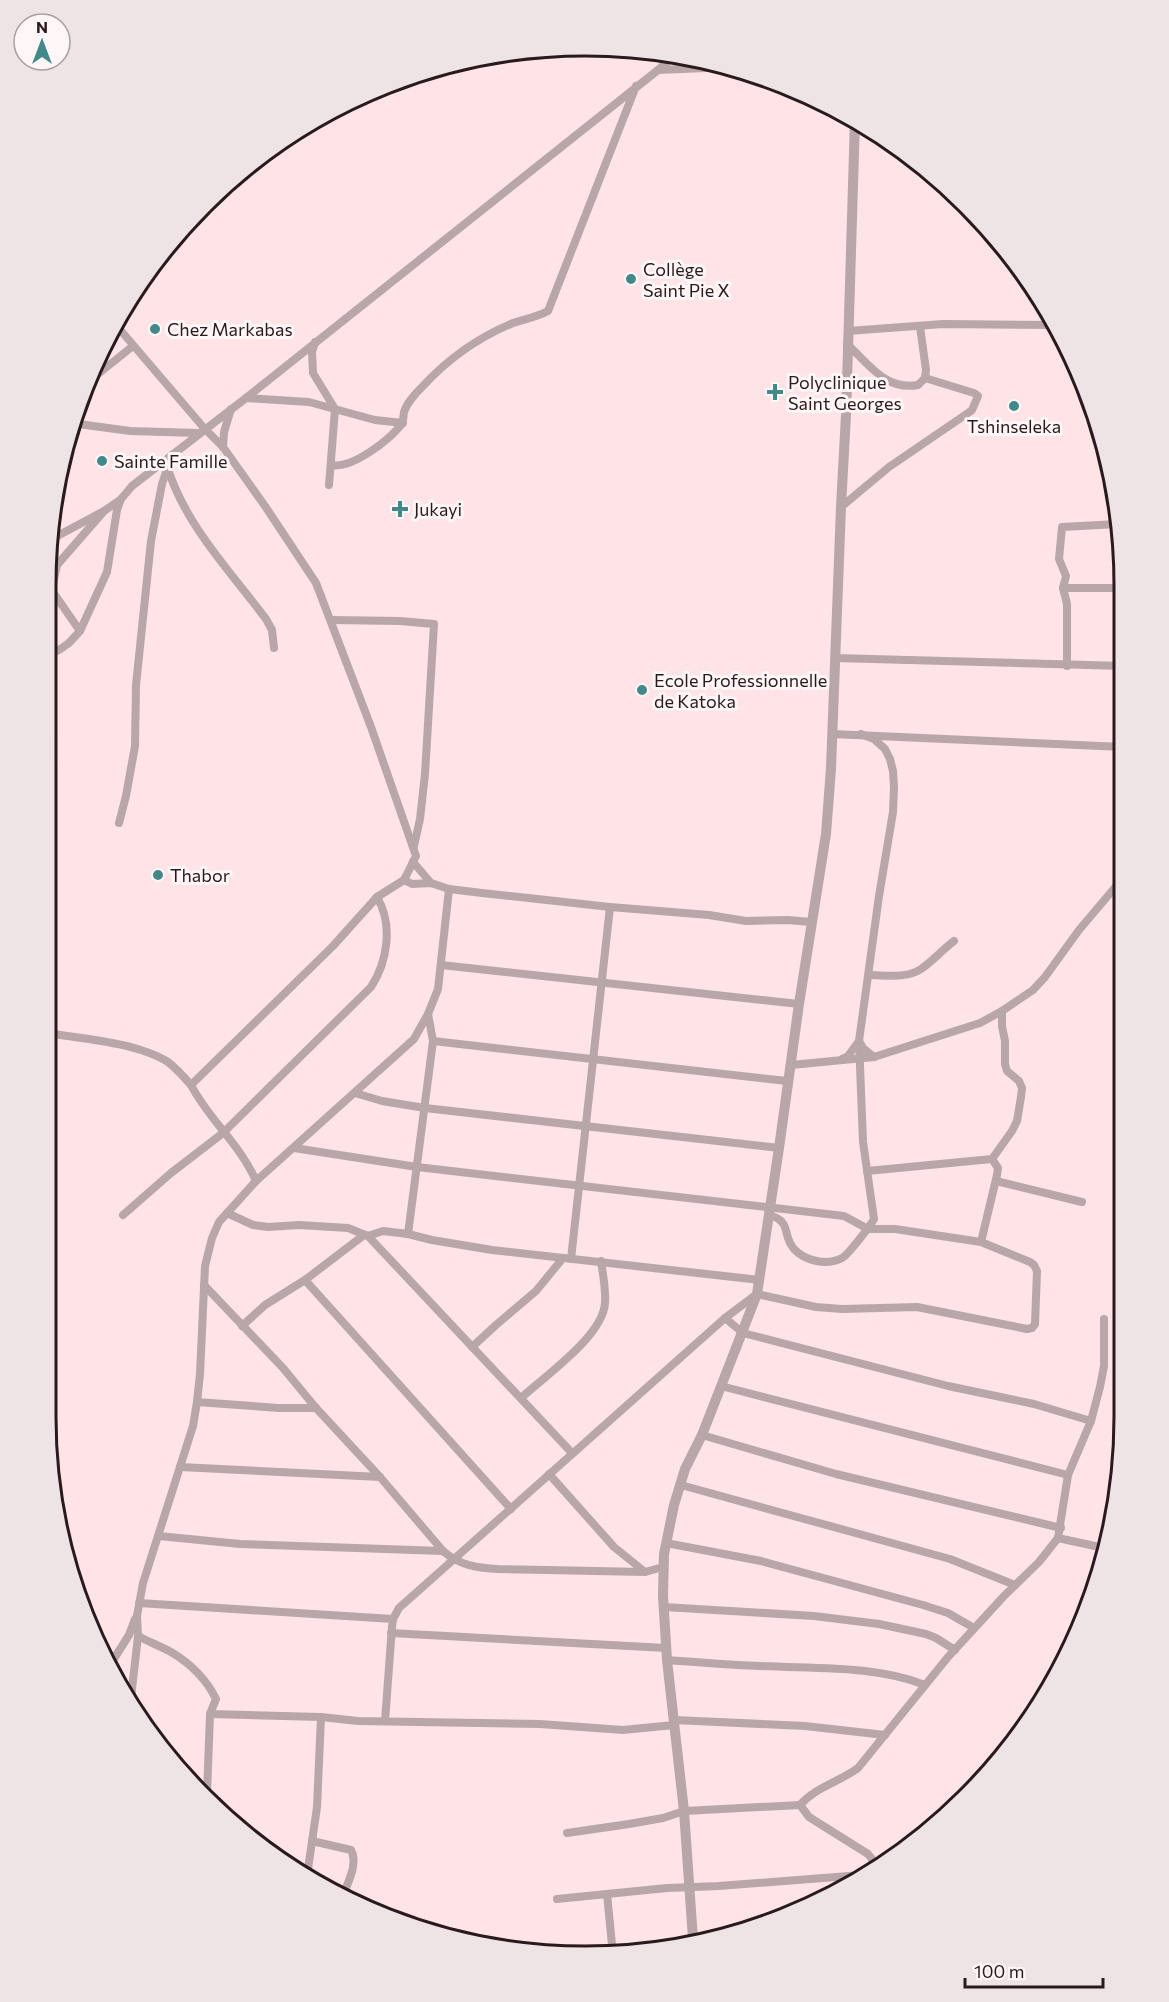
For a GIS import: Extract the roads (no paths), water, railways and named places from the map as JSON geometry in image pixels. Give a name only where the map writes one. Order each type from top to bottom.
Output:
[{"type":"street","points":[[58,536],[104,511],[121,499],[132,486],[246,398],[667,62]]},
{"type":"street","points":[[658,70],[698,68]]},
{"type":"street","points":[[331,465],[348,464],[359,459],[394,432],[403,423],[409,402],[455,356],[495,331],[548,311],[636,86]]},
{"type":"street","points":[[693,1935],[684,1811],[666,1648],[663,1567],[674,1505],[757,1294],[798,1004],[826,834],[845,435],[855,130]]},
{"type":"street","points":[[848,331],[967,323],[1045,325]]},
{"type":"street","points":[[847,344],[874,371],[889,381],[910,387],[918,385],[925,378],[920,327]]},
{"type":"street","points":[[121,331],[173,391],[201,431],[223,447],[310,574],[331,620],[416,856],[404,880],[377,897],[333,946],[191,1085]]},
{"type":"street","points":[[315,341],[312,352],[314,373],[335,409],[329,485]]},
{"type":"street","points":[[101,372],[133,346]]},
{"type":"street","points":[[841,507],[889,467],[968,413],[977,402],[978,396],[974,393],[925,378]]},
{"type":"street","points":[[246,398],[300,401],[375,420],[403,423]]},
{"type":"street","points":[[223,447],[224,432],[231,409]]},
{"type":"street","points":[[81,424],[175,434],[201,431]]},
{"type":"street","points":[[119,823],[135,747],[138,665],[151,541],[167,466],[172,454]]},
{"type":"street","points":[[167,466],[184,508],[266,619],[272,630],[274,648]]},
{"type":"street","points":[[56,651],[69,643],[80,631],[107,572],[114,519],[121,499]]},
{"type":"street","points":[[57,565],[104,511]]},
{"type":"street","points":[[1067,666],[1067,604],[1063,588],[1066,576],[1059,559],[1062,527],[1110,524]]},
{"type":"street","points":[[1063,588],[1114,588]]},
{"type":"street","points":[[56,596],[80,631]]},
{"type":"street","points":[[331,620],[434,624],[425,774],[414,848]]},
{"type":"street","points":[[835,658],[1114,666]]},
{"type":"street","points":[[832,734],[1114,747]]},
{"type":"street","points":[[769,1211],[784,1222],[792,1246],[797,1252],[813,1260],[825,1261],[843,1258],[874,1219],[863,1142],[860,1041],[879,896],[893,812],[894,787],[893,771],[885,749],[874,739],[861,734]]},
{"type":"street","points":[[413,862],[431,883]]},
{"type":"street","points":[[404,880],[417,884],[431,883],[449,889],[610,907],[709,915],[746,921],[812,922]]},
{"type":"street","points":[[132,1691],[139,1603],[147,1569],[193,1426],[197,1402],[208,1249],[219,1222],[256,1181],[414,1039],[428,1014],[438,989],[449,889]]},
{"type":"street","points":[[790,1065],[874,1057],[980,1023],[1033,990],[1114,889]]},
{"type":"street","points":[[123,1215],[171,1173],[223,1133],[359,1000],[377,978],[386,948],[386,926],[384,909],[377,897]]},
{"type":"street","points":[[472,1347],[536,1291],[567,1259],[579,1185],[610,907]]},
{"type":"street","points":[[869,975],[893,976],[919,971],[954,941]]},
{"type":"street","points":[[441,965],[798,1004]]},
{"type":"street","points":[[992,1159],[1017,1121],[1022,1088],[1019,1080],[1007,1071],[1005,1064],[1002,1011]]},
{"type":"street","points":[[408,1234],[433,1041],[428,1014]]},
{"type":"street","points":[[980,1023],[1002,1026]]},
{"type":"street","points":[[56,1034],[153,1054],[180,1072],[221,1126],[223,1133],[248,1162],[256,1181]]},
{"type":"street","points":[[433,1041],[787,1081]]},
{"type":"street","points":[[860,1041],[863,1048],[874,1057]]},
{"type":"street","points":[[842,1059],[848,1056],[860,1041]]},
{"type":"street","points":[[355,1093],[382,1101],[425,1108],[779,1148]]},
{"type":"street","points":[[294,1148],[417,1167],[579,1185],[769,1211],[844,1216],[868,1229],[895,1229],[981,1242],[1034,1265],[1037,1272],[1035,1324],[1032,1328],[1027,1329],[917,1307],[842,1310],[816,1307],[757,1294],[725,1318],[399,1608],[393,1619],[391,1633],[385,1721]]},
{"type":"street","points":[[867,1172],[992,1159]]},
{"type":"street","points":[[981,1242],[998,1168],[992,1159]]},
{"type":"street","points":[[996,1181],[1082,1202]]},
{"type":"street","points":[[227,1213],[253,1225],[348,1228],[366,1236],[572,1453]]},
{"type":"street","points":[[242,1326],[266,1305],[366,1236],[383,1232],[408,1234],[492,1250],[760,1280]]},
{"type":"street","points":[[521,1398],[591,1336],[600,1322],[605,1305],[601,1261]]},
{"type":"street","points":[[305,1280],[511,1509]]},
{"type":"street","points":[[204,1285],[283,1368],[316,1408],[453,1560],[481,1568],[645,1572],[663,1567]]},
{"type":"street","points":[[725,1318],[742,1333],[948,1386],[1034,1404],[1091,1421]]},
{"type":"street","points":[[567,1833],[663,1818],[684,1811],[800,1805],[818,1789],[848,1776],[858,1768],[974,1628],[1039,1562],[1058,1538],[1068,1475],[1091,1421],[1104,1366],[1104,1319]]},
{"type":"street","points":[[722,1386],[1068,1475]]},
{"type":"street","points":[[197,1402],[279,1408],[316,1408]]},
{"type":"street","points":[[702,1435],[836,1474],[1061,1528]]},
{"type":"street","points":[[180,1467],[380,1477]]},
{"type":"street","points":[[549,1474],[614,1547],[645,1572]]},
{"type":"street","points":[[681,1485],[950,1559],[1015,1585]]},
{"type":"street","points":[[159,1536],[240,1544],[443,1551]]},
{"type":"street","points":[[1058,1538],[1097,1546]]},
{"type":"street","points":[[666,1543],[761,1561],[923,1605],[948,1613],[974,1628]]},
{"type":"street","points":[[139,1603],[393,1619]]},
{"type":"street","points":[[664,1606],[814,1616],[879,1623],[926,1634],[955,1650]]},
{"type":"street","points":[[114,1659],[129,1635],[137,1616]]},
{"type":"street","points":[[391,1633],[666,1648]]},
{"type":"street","points":[[138,1636],[174,1654],[209,1684],[216,1699],[210,1714],[207,1789]]},
{"type":"street","points":[[667,1660],[878,1673],[907,1678],[925,1686]]},
{"type":"street","points":[[210,1714],[540,1724],[623,1730],[674,1722],[805,1726],[885,1735]]},
{"type":"street","points":[[308,1868],[318,1788],[321,1717]]},
{"type":"street","points":[[800,1805],[809,1817],[868,1854],[872,1861]]},
{"type":"street","points":[[312,1841],[351,1850],[354,1855],[353,1864],[345,1889]]},
{"type":"street","points":[[557,1899],[667,1888],[849,1876]]},
{"type":"street","points":[[607,1894],[612,1945]]},
{"type":"place","name":"Collège Saint Pie X","points":[[631,279]]},
{"type":"place","name":"Chez Markabas","points":[[155,329]]},
{"type":"place","name":"Polyclinique Saint Georges","points":[[775,392]]},
{"type":"place","name":"Tshinseleka","points":[[1014,406]]},
{"type":"place","name":"Sainte Famille","points":[[102,461]]},
{"type":"place","name":"Jukayi","points":[[400,509]]},
{"type":"place","name":"Ecole Professionnelle de Katoka","points":[[642,690]]},
{"type":"place","name":"Thabor","points":[[158,875]]}]
